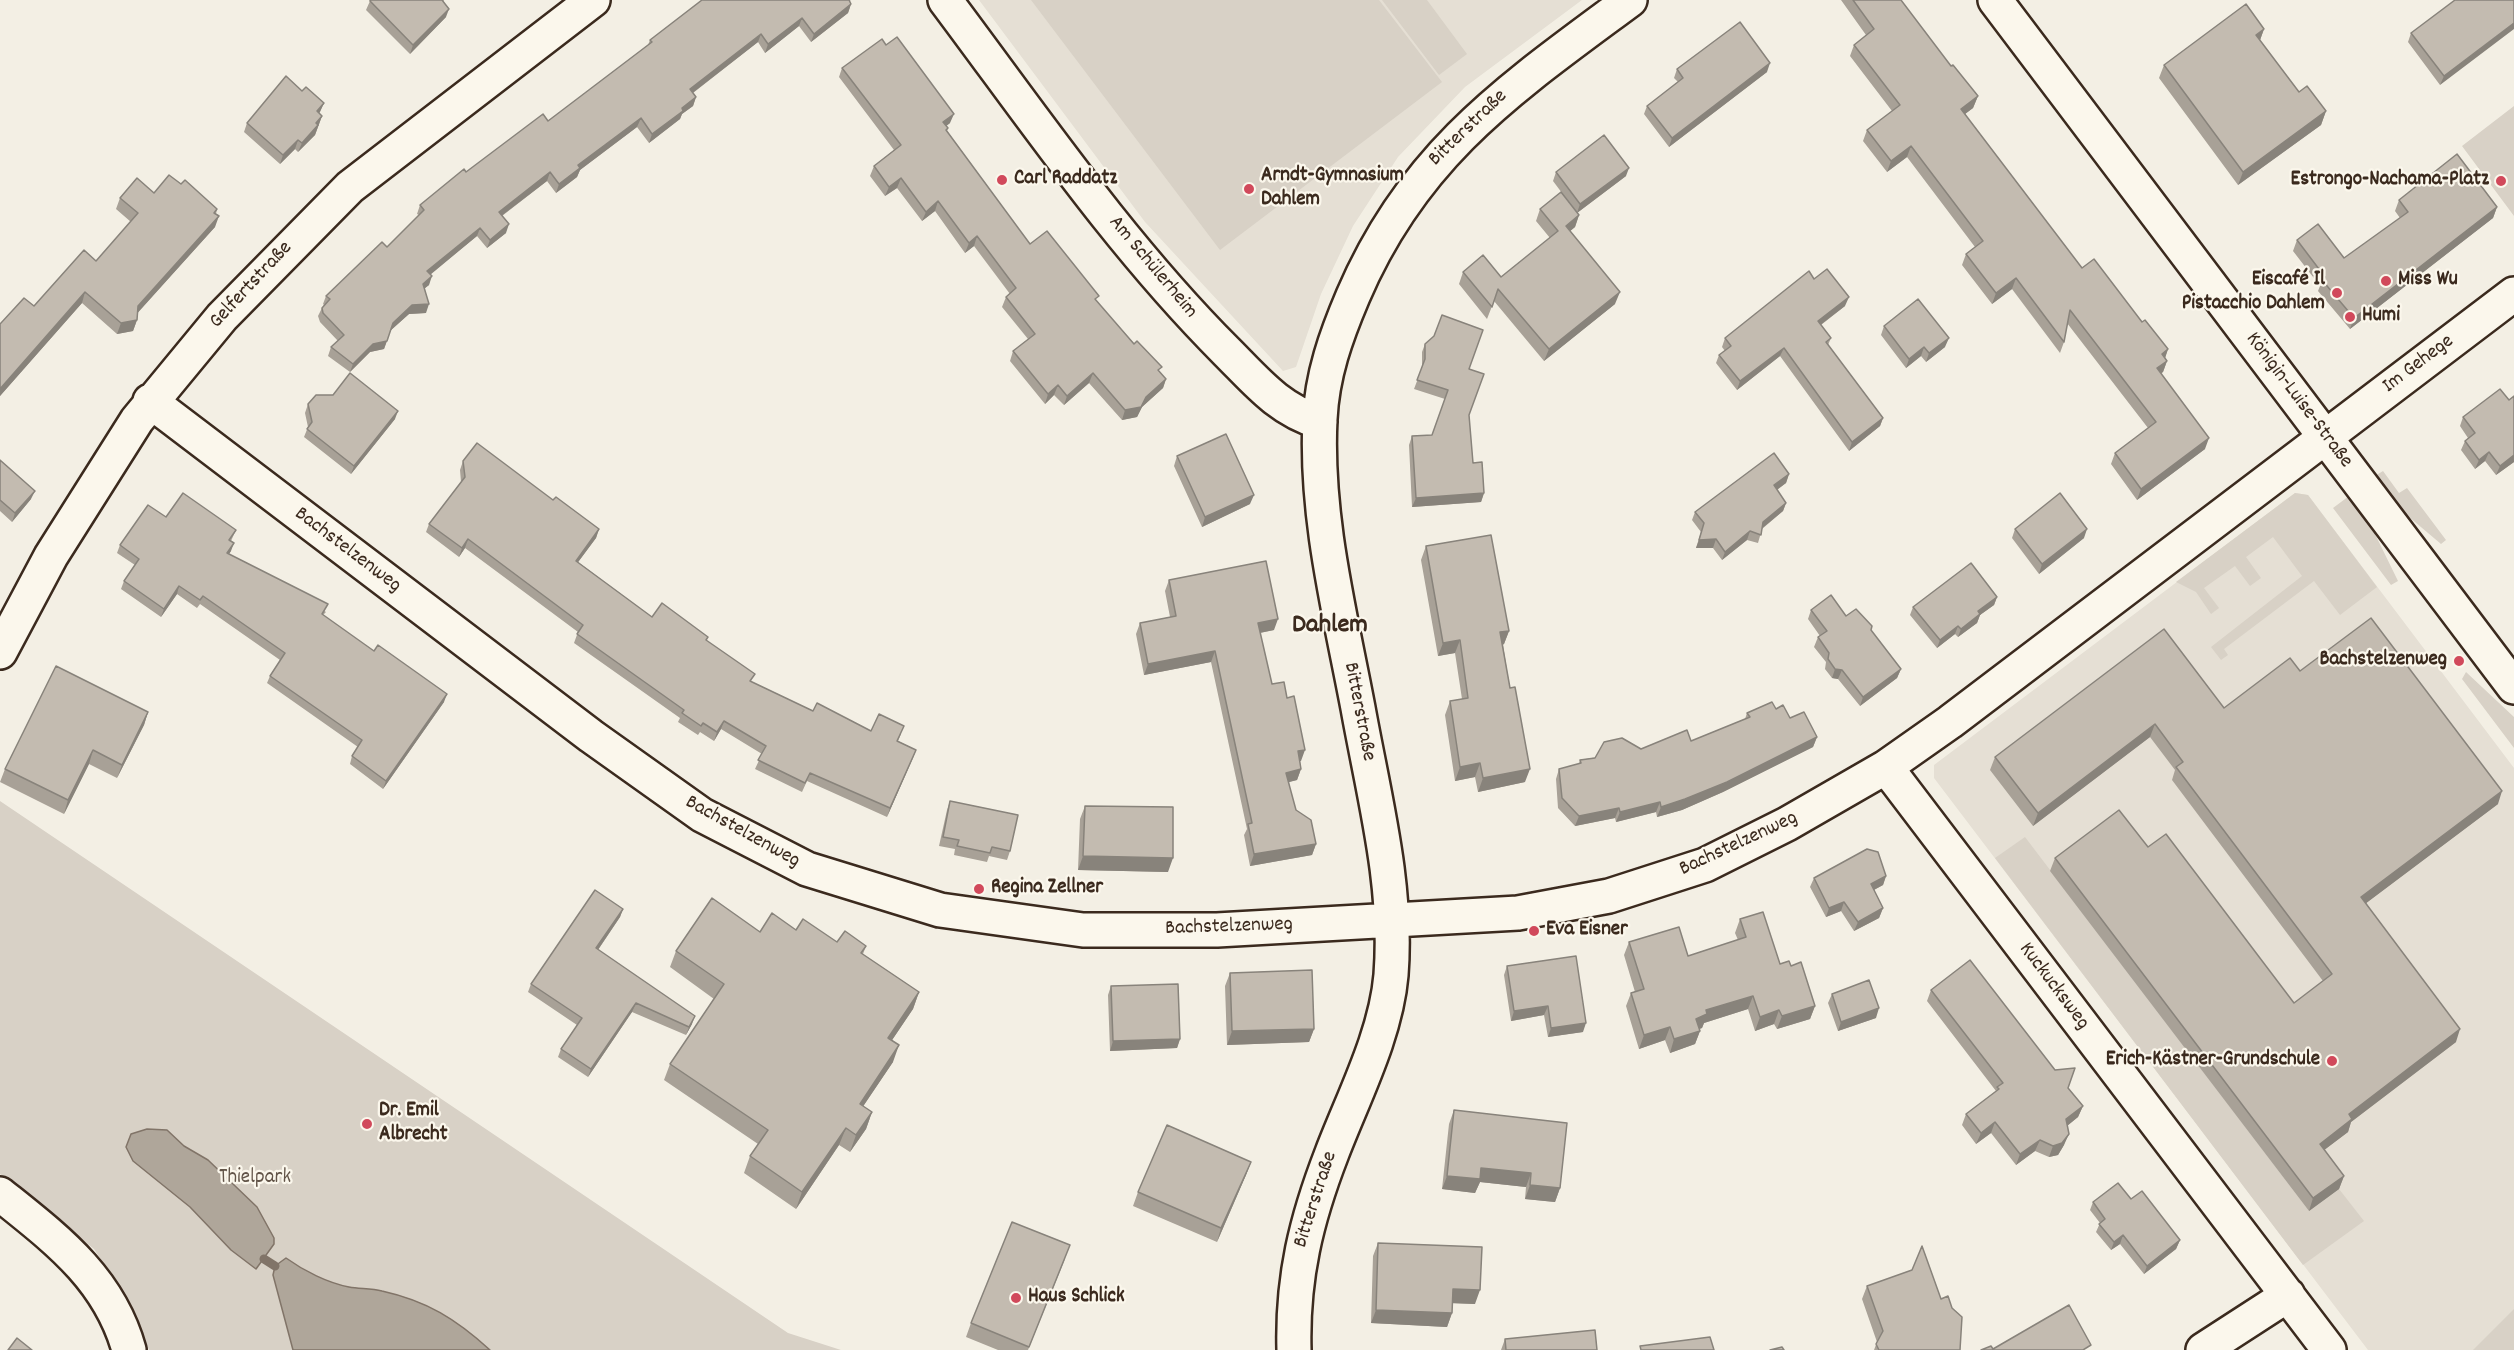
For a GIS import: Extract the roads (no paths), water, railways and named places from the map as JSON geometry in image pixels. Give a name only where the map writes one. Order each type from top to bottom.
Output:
[{"type":"street","name":"Gelfertstraße","points":[[0,652],[51,556],[150,401],[222,317],[350,187],[593,0]]},
{"type":"street","name":"Am Schülerheim","points":[[945,0],[1136,254],[1200,324],[1264,388],[1296,415],[1320,422]]},
{"type":"street","name":"Bitterstraße","points":[[1294,1350],[1293,1317],[1298,1264],[1311,1209],[1360,1089],[1378,1032],[1391,979],[1393,920],[1392,889],[1327,544],[1320,465],[1320,422],[1326,369],[1366,264],[1421,178],[1461,134],[1509,90],[1630,0]]},
{"type":"street","name":"Königin-Luise-Straße","points":[[1995,0],[2514,687]]},
{"type":"street","name":"Im Gehege","points":[[2325,437],[2514,294]]},
{"type":"street","name":"Bachstelzenweg","points":[[150,401],[591,736],[702,815],[807,869],[940,910],[1083,930],[1217,930],[1518,913],[1609,896],[1705,865],[1787,824],[1886,766],[1950,722],[2325,437]]},
{"type":"street","name":"Kuckucksweg","points":[[1886,766],[2329,1350]]},
{"type":"street","points":[[0,1194],[59,1242],[98,1283],[123,1326],[129,1350]]},
{"type":"street","points":[[2203,1350],[2288,1295]]},
{"type":"waterway","points":[[264,1259],[275,1266]]},
{"type":"place","name":"Carl Raddatz","points":[[1002,180]]},
{"type":"place","name":"Estrongo-Nachama-Platz","points":[[2501,181]]},
{"type":"place","name":"Arndt-Gymnasium Dahlem","points":[[1249,189]]},
{"type":"place","name":"Miss Wu","points":[[2386,281]]},
{"type":"place","name":"Eiscafé Il Pistacchio Dahlem","points":[[2337,293]]},
{"type":"place","name":"Humi","points":[[2350,317]]},
{"type":"place","name":"Bachstelzenweg","points":[[2459,661]]},
{"type":"place","name":"Regina Zellner","points":[[979,889]]},
{"type":"place","name":"Eva Eisner","points":[[1534,931]]},
{"type":"place","name":"Erich-Kästner-Grundschule","points":[[2332,1061]]},
{"type":"place","name":"Dr. Emil Albrecht","points":[[367,1124]]},
{"type":"place","name":"Haus Schlick","points":[[1016,1298]]},
{"type":"district","name":"Dahlem","points":[[1330,627]]},
{"type":"park label","name":"Thielpark","points":[[255,1179]]}]
